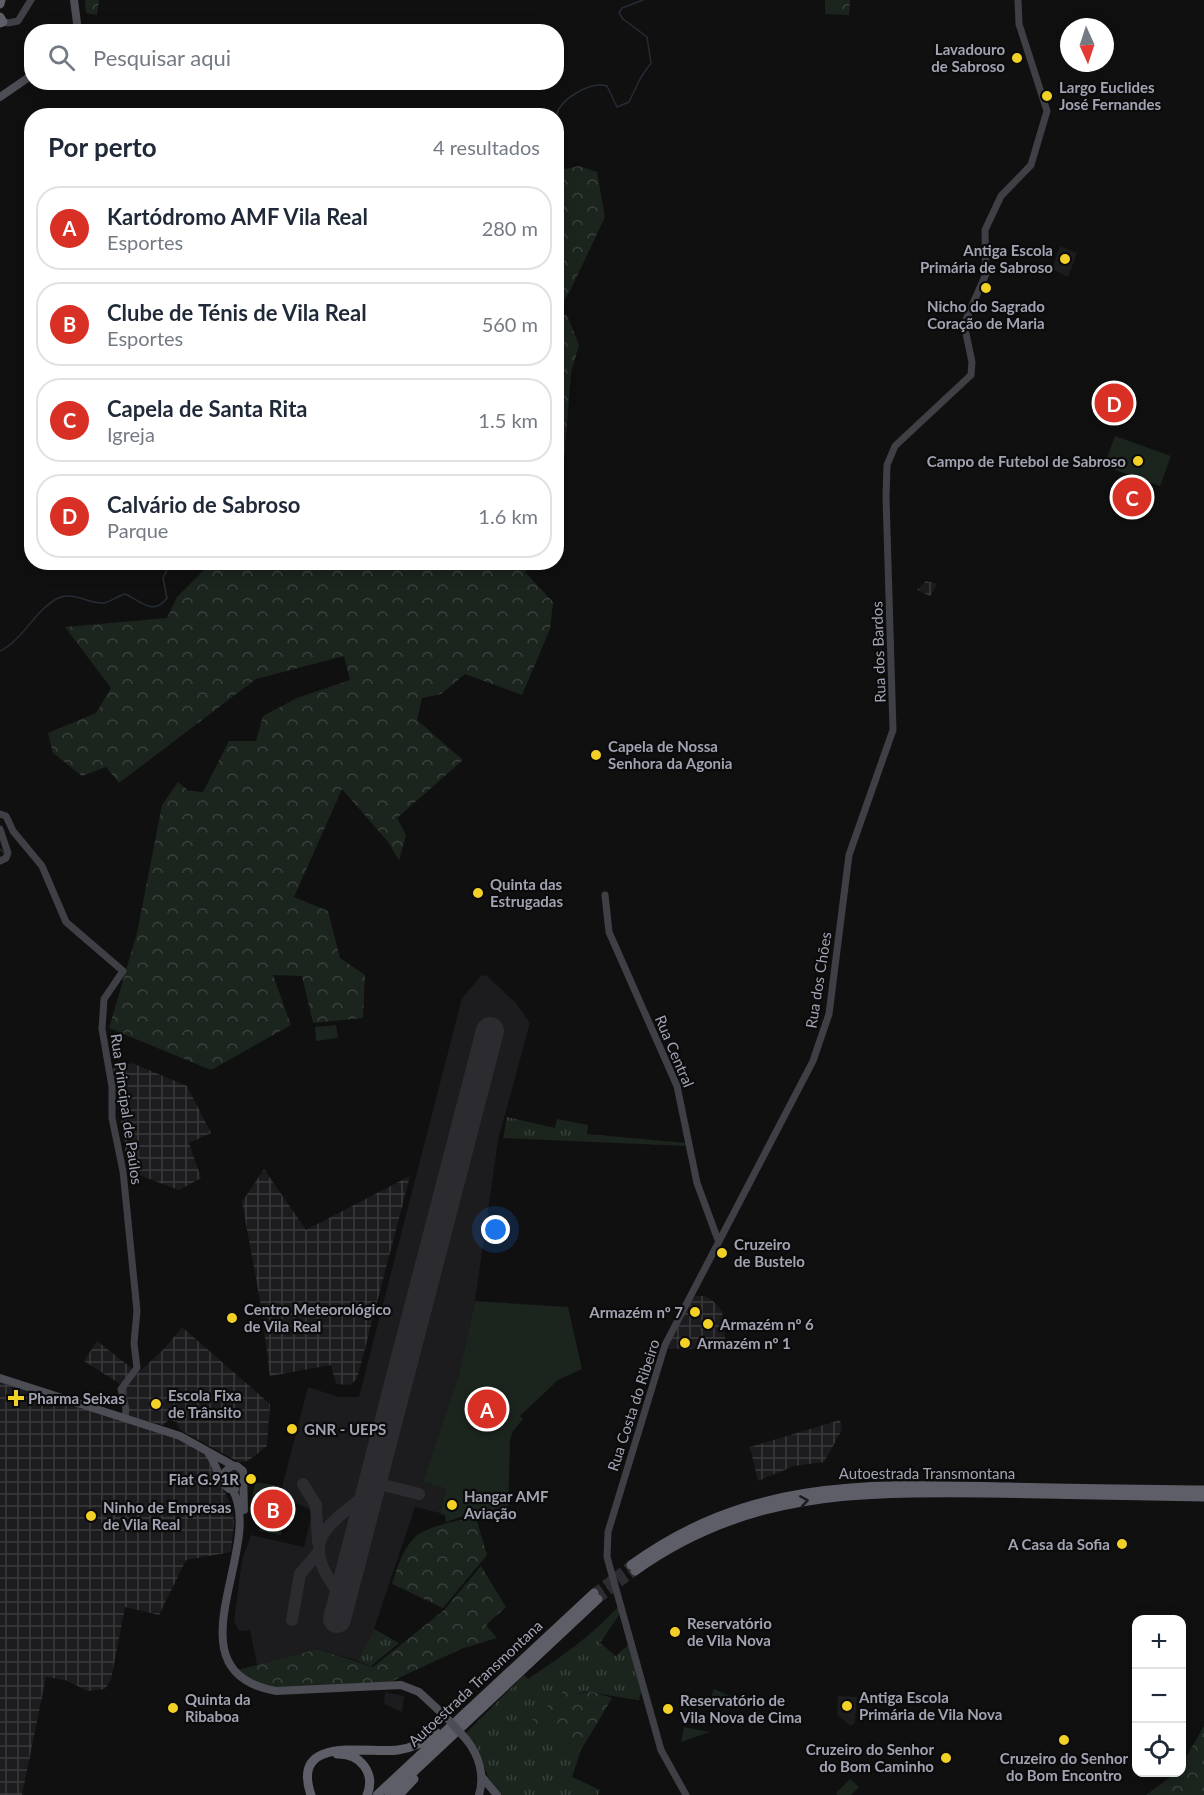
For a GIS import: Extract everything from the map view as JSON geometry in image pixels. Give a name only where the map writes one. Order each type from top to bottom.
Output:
[{"type":"highway","points":[[0,4],[1,0]]},
{"type":"highway","name":"Autoestrada Transmontana","points":[[633,1568],[733,1518],[781,1505],[876,1493],[1204,1490]]},
{"type":"highway","name":"Autoestrada Transmontana","points":[[1023,1491],[1204,1497]]},
{"type":"highway","name":"Autoestrada Transmontana","points":[[377,1795],[596,1596]]},
{"type":"highway","points":[[311,1795],[309,1771],[320,1756],[335,1749],[393,1750],[423,1742],[532,1655]]},
{"type":"highway","points":[[399,1795],[532,1655]]},
{"type":"highway","name":"Autoestrada Transmontana","points":[[389,1795],[532,1655]]},
{"type":"highway","points":[[316,1795],[313,1781],[317,1767],[326,1758],[338,1754],[353,1756],[364,1765],[370,1779],[367,1795]]},
{"type":"main road","points":[[1,21],[12,23],[20,19],[31,0]]},
{"type":"main road","points":[[74,0],[77,24]]},
{"type":"main road","name":"Rua dos Bardos","points":[[881,764],[893,724],[886,474],[890,454],[963,385],[973,367],[964,324],[986,274],[984,242],[987,222],[1001,196],[1030,165],[1047,110],[1019,24],[1018,0]]},
{"type":"main road","points":[[0,97],[24,80]]},
{"type":"main road","name":"Rua dos Chões","points":[[712,1251],[823,1038],[830,1010],[849,855],[881,764]]},
{"type":"main road","name":"Rua Principal de Paúlos","points":[[0,814],[6,816],[14,832],[39,861],[67,923],[123,971],[104,999],[102,1029],[112,1083],[112,1118],[122,1168],[137,1311],[134,1342],[137,1368],[121,1387],[126,1409],[124,1418]]},
{"type":"main road","points":[[0,829],[8,851],[6,858],[0,861]]},
{"type":"main road","name":"Rua Central","points":[[606,895],[609,932],[675,1083],[697,1183],[713,1220],[718,1240]]},
{"type":"main road","points":[[713,1220],[718,1226],[724,1227]]},
{"type":"main road","name":"Rua Costa do Ribeiro","points":[[686,1795],[661,1749],[620,1597],[608,1539],[662,1352],[712,1251]]},
{"type":"main road","points":[[0,1378],[183,1437],[243,1471],[244,1511],[239,1526],[222,1633],[226,1654],[239,1674],[258,1687],[276,1691],[401,1685],[419,1692],[445,1716],[476,1753],[482,1777],[480,1794],[493,1792],[482,1777]]},
{"type":"main road","points":[[0,1385],[13,1382]]},
{"type":"main road","points":[[208,1453],[223,1483],[232,1490],[238,1502],[239,1526]]},
{"type":"main road","points":[[221,1476],[225,1469],[234,1466]]},
{"type":"main road","points":[[232,1490],[244,1484]]},
{"type":"shaded area","name":"Antiga Escola Primária de Sabroso","points":[[1060,246],[1077,253],[1068,277],[1052,269]]},
{"type":"shaded area","points":[[926,581],[937,584],[930,596],[917,590]]},
{"type":"shaded area","points":[[482,975],[487,976],[516,1003],[530,1023],[498,1140],[475,1301],[458,1377],[423,1482],[446,1489],[440,1513],[415,1507],[374,1629],[358,1661],[318,1649],[257,1665],[250,1630],[239,1631],[234,1621],[242,1560],[251,1535],[304,1547],[313,1511],[280,1495],[308,1387],[339,1397],[359,1397],[462,998]]},
{"type":"shaded area","points":[[132,1063],[187,1086],[211,1133],[189,1143],[201,1178],[179,1190],[128,1171],[113,1068]]},
{"type":"shaded area","points":[[264,1169],[306,1230],[410,1176],[357,1379],[350,1385],[336,1384],[331,1365],[270,1376],[260,1300],[242,1202]]},
{"type":"shaded area","points":[[694,1296],[705,1296],[722,1311],[726,1348],[666,1349]]},
{"type":"shaded area","points":[[182,1327],[270,1404],[267,1446],[248,1461],[239,1462],[180,1430],[177,1422],[169,1420],[162,1425],[128,1416],[123,1391],[125,1385],[165,1348]]},
{"type":"shaded area","points":[[97,1341],[134,1370],[120,1384],[84,1361]]},
{"type":"shaded area","points":[[0,1382],[189,1443],[209,1457],[232,1508],[234,1522],[231,1552],[186,1560],[159,1615],[125,1607],[111,1680],[105,1689],[88,1691],[65,1680],[46,1677],[22,1795],[0,1795]]},
{"type":"shaded area","points":[[840,1420],[842,1430],[824,1462],[794,1466],[758,1481],[750,1447]]},
{"type":"shaded area","points":[[385,1692],[404,1696],[402,1712],[384,1704]]},
{"type":"shaded area","name":"Antiga Escola Primária de Vila Nova","points":[[838,1696],[857,1697],[855,1723],[851,1726],[837,1715]]},
{"type":"green space","points":[[85,0],[99,0],[97,15],[86,13]]},
{"type":"green space","points":[[825,0],[850,0],[849,15],[825,14]]},
{"type":"green space","points":[[579,166],[597,172],[605,217],[564,301],[564,169]]},
{"type":"green space","points":[[564,315],[567,315],[579,345],[571,373],[564,460]]},
{"type":"green space","points":[[1112,390],[1123,395],[1113,416],[1107,412]]},
{"type":"green space","name":"Campo de Futebol de Sabroso","points":[[1115,436],[1171,456],[1160,486],[1104,466]]},
{"type":"green space","points":[[204,570],[527,570],[525,572],[553,602],[550,629],[522,695],[465,674],[441,694],[422,698],[417,720],[463,760],[397,818],[406,835],[399,861],[389,843],[342,789],[294,897],[328,911],[340,958],[365,975],[363,1018],[313,1023],[302,976],[273,975],[291,1025],[211,1070],[109,1028],[137,933],[162,805],[178,782],[189,791],[203,792],[229,741],[256,741],[263,716],[297,698],[350,680],[344,656],[256,679],[119,783],[106,767],[82,776],[53,753],[48,733],[96,713],[111,688],[65,627],[167,618],[177,597]]},
{"type":"green space","points":[[336,1025],[338,1038],[316,1041],[315,1027]]},
{"type":"green space","points":[[507,1117],[555,1128],[557,1119],[588,1125],[587,1134],[686,1143],[687,1146],[503,1138]]},
{"type":"green space","points":[[475,1301],[568,1307],[582,1369],[558,1380],[520,1416],[523,1419],[513,1431],[510,1440],[508,1515],[481,1510],[446,1522],[445,1515],[440,1514],[446,1489],[423,1482],[458,1377]]},
{"type":"green space","points":[[230,1470],[236,1470],[241,1478],[239,1484],[230,1486],[225,1481],[225,1475]]},
{"type":"green space","points":[[255,1482],[279,1486],[277,1497],[285,1511],[281,1535],[259,1531],[263,1507],[251,1504]]},
{"type":"green space","points":[[476,1518],[487,1555],[443,1608],[392,1584],[403,1554],[418,1534],[443,1524]]},
{"type":"green space","points":[[481,1566],[506,1607],[486,1625],[497,1638],[461,1649],[388,1683],[278,1689],[248,1678],[238,1670],[318,1649],[373,1667],[444,1610]]},
{"type":"green space","points":[[618,1607],[621,1612],[600,1643],[616,1656],[630,1643],[642,1689],[639,1700],[598,1693],[583,1693],[565,1699],[531,1721],[581,1750],[572,1777],[600,1790],[598,1795],[502,1795],[488,1777],[477,1747],[466,1733],[524,1675],[528,1679],[564,1654]]},
{"type":"green space","points":[[374,1629],[399,1643],[371,1666],[358,1661]]},
{"type":"green space","points":[[568,1687],[577,1694],[593,1692],[612,1698],[581,1750],[531,1721]]},
{"type":"green space","points":[[714,1689],[730,1696],[726,1703],[711,1697]]},
{"type":"green space","points":[[1204,1726],[1204,1795],[1146,1795],[1171,1777],[1186,1777],[1186,1757]]},
{"type":"green space","points":[[684,1727],[710,1732],[681,1742]]},
{"type":"green space","points":[[850,1779],[859,1787],[851,1795],[838,1795],[836,1793]]},
{"type":"waterway","points":[[560,108],[563,103],[577,93],[600,85],[607,86],[617,107],[629,102],[641,77],[651,63],[647,37],[623,19],[619,13],[622,8],[643,0]]},
{"type":"waterway","points":[[0,651],[16,640],[50,603],[64,596],[103,603],[125,594],[152,607],[162,604],[167,598],[163,578],[167,570]]},
{"type":"waterway","points":[[0,849],[5,854]]},
{"type":"taxiway","points":[[372,1482],[419,1494]]},
{"type":"taxiway","points":[[303,1484],[316,1505],[318,1542]]},
{"type":"taxiway","points":[[342,1597],[321,1563],[319,1549],[328,1527],[370,1492]]},
{"type":"taxiway","points":[[292,1620],[300,1574],[318,1553]]},
{"type":"runway","points":[[337,1619],[490,1031]]},
{"type":"tunnel","points":[[594,1593],[631,1565]]},
{"type":"tunnel","points":[[598,1599],[635,1571]]},
{"type":"place","name":"Lavadouro de Sabroso","points":[[1017,58]]},
{"type":"place","name":"Largo Euclides José Fernandes","points":[[1047,96]]},
{"type":"place","name":"Antiga Escola Primária de Sabroso","points":[[1065,259]]},
{"type":"place","name":"Nicho do Sagrado Coração de Maria","points":[[986,288]]},
{"type":"place","name":"Calvário de Sabroso","points":[[1114,403]]},
{"type":"place","name":"Campo de Futebol de Sabroso","points":[[1138,461]]},
{"type":"place","name":"Capela de Santa Rita","points":[[1132,497]]},
{"type":"place","name":"Capela de Nossa Senhora da Agonia","points":[[596,755]]},
{"type":"place","name":"Quinta das Estrugadas","points":[[478,893]]},
{"type":"place","name":"Cruzeiro de Bustelo","points":[[722,1253]]},
{"type":"place","name":"Armazém nº 7","points":[[695,1312]]},
{"type":"place","name":"Centro Meteorológico de Vila Real","points":[[232,1318]]},
{"type":"place","name":"Armazém nº 6","points":[[708,1324]]},
{"type":"place","name":"Armazém nº 1","points":[[685,1343]]},
{"type":"place","name":"Pharma Seixas","points":[[16,1398]]},
{"type":"place","name":"Escola Fixa de Trânsito","points":[[156,1404]]},
{"type":"place","name":"Kartódromo AMF Vila Real","points":[[487,1409]]},
{"type":"place","name":"GNR - UEPS","points":[[292,1429]]},
{"type":"place","name":"Fiat G.91R","points":[[251,1479]]},
{"type":"place","name":"Hangar AMF Aviação","points":[[452,1505]]},
{"type":"place","name":"Clube de Ténis de Vila Real","points":[[273,1509]]},
{"type":"place","name":"Ninho de Empresas de Vila Real","points":[[91,1516]]},
{"type":"place","name":"A Casa da Sofia","points":[[1122,1544]]},
{"type":"place","name":"Reservatório de Vila Nova","points":[[675,1632]]},
{"type":"place","name":"Antiga Escola Primária de Vila Nova","points":[[847,1706]]},
{"type":"place","name":"Quinta da Ribaboa","points":[[173,1708]]},
{"type":"place","name":"Reservatório de Vila Nova de Cima","points":[[668,1709]]},
{"type":"place","name":"Cruzeiro do Senhor do Bom Encontro","points":[[1064,1740]]},
{"type":"place","name":"Cruzeiro do Senhor do Bom Caminho","points":[[946,1758]]}]
